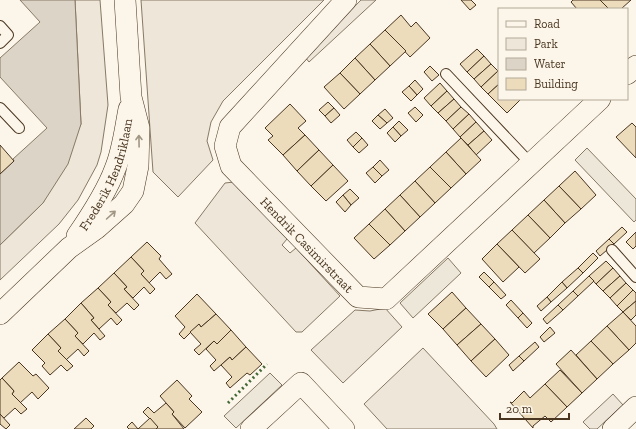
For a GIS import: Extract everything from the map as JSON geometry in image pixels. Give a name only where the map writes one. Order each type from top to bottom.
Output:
[{"type":"street","name":"Frederik Hendriklaan","points":[[0,314],[69,248],[88,220],[115,170],[121,149],[131,96],[125,0]]},
{"type":"street","name":"Hendrik Casimirstraat","points":[[346,0],[230,127],[225,146],[231,166],[358,297],[386,299],[599,100]]},
{"type":"street","points":[[628,73],[636,66]]},
{"type":"street","points":[[251,429],[301,383],[344,429]]},
{"type":"street","points":[[613,429],[636,407]]},
{"type":"lane","points":[[0,26],[8,35],[0,43]]},
{"type":"lane","points":[[446,74],[531,164]]},
{"type":"lane","points":[[0,108],[19,128]]},
{"type":"lane","points":[[612,250],[636,276]]},
{"type":"green space","points":[[75,0],[100,0],[108,105],[101,152],[97,165],[78,200],[59,224],[0,280],[0,245],[43,203],[81,124]]},
{"type":"green space","points":[[141,0],[324,0],[223,101],[211,122],[207,141],[213,160],[178,197],[153,172]]},
{"type":"green space","points":[[361,0],[376,0],[309,62],[305,57]]},
{"type":"green space","points":[[234,182],[287,239],[282,245],[290,253],[296,248],[340,296],[302,332],[296,332],[195,223],[225,183]]},
{"type":"green space","points":[[385,308],[402,327],[343,383],[311,350],[355,310],[370,311]]},
{"type":"green space","points":[[423,348],[497,429],[387,429],[364,404]]},
{"type":"green space","points":[[613,394],[623,405],[597,429],[590,429],[583,422]]},
{"type":"shaded area","points":[[587,148],[636,199],[636,220],[634,222],[575,160]]},
{"type":"shaded area","points":[[448,258],[461,273],[413,318],[400,303]]},
{"type":"shaded area","points":[[270,373],[282,385],[236,428],[224,416]]},
{"type":"water","points":[[20,0],[75,0],[81,124],[68,164],[43,203],[0,245],[0,174],[14,161],[13,159],[47,128],[0,77],[0,58],[40,22]]},
{"type":"building","points":[[461,0],[471,0],[476,5],[470,10]]},
{"type":"building","points":[[573,0],[600,0],[608,8],[576,8],[571,2]]},
{"type":"building","points":[[600,0],[631,0],[622,8],[608,8]]},
{"type":"building","points":[[401,15],[411,27],[416,22],[430,38],[410,57],[385,30]]},
{"type":"building","points":[[385,30],[406,51],[390,66],[370,44]]},
{"type":"building","points":[[370,44],[390,66],[375,80],[355,58]]},
{"type":"building","points":[[477,49],[484,56],[467,72],[460,64]]},
{"type":"building","points":[[484,56],[491,64],[474,79],[467,72]]},
{"type":"building","points":[[355,58],[375,80],[360,94],[340,73]]},
{"type":"building","points":[[491,64],[498,71],[481,87],[474,79]]},
{"type":"building","points":[[430,66],[439,75],[432,81],[424,72]]},
{"type":"building","points":[[498,71],[498,85],[488,94],[481,87]]},
{"type":"building","points":[[340,73],[360,94],[344,109],[324,87]]},
{"type":"building","points":[[415,80],[423,89],[417,95],[409,86]]},
{"type":"building","points":[[440,83],[447,91],[431,106],[424,98]]},
{"type":"building","points":[[498,85],[498,100],[520,100],[507,113],[488,94]]},
{"type":"building","points":[[409,86],[417,95],[411,101],[402,92]]},
{"type":"building","points":[[447,91],[454,99],[438,113],[431,106]]},
{"type":"building","points":[[454,99],[461,107],[446,121],[438,113]]},
{"type":"building","points":[[328,102],[334,108],[325,116],[319,110]]},
{"type":"building","points":[[290,104],[306,121],[298,128],[305,135],[283,155],[268,140],[273,136],[265,128]]},
{"type":"building","points":[[415,107],[423,115],[416,122],[408,113]]},
{"type":"building","points":[[461,107],[469,114],[453,129],[446,121]]},
{"type":"building","points":[[334,108],[340,115],[331,123],[325,116]]},
{"type":"building","points":[[385,109],[393,118],[387,123],[378,115]]},
{"type":"building","points":[[469,114],[476,122],[460,137],[453,129]]},
{"type":"building","points":[[378,115],[387,123],[380,129],[372,121]]},
{"type":"building","points":[[399,121],[408,130],[401,136],[393,127]]},
{"type":"building","points":[[476,122],[484,131],[468,145],[460,137]]},
{"type":"building","points":[[632,123],[636,127],[636,158],[616,137]]},
{"type":"building","points":[[393,127],[401,136],[395,142],[387,133]]},
{"type":"building","points":[[484,131],[492,140],[476,155],[468,145]]},
{"type":"building","points":[[356,132],[362,138],[353,147],[347,140]]},
{"type":"building","points":[[305,135],[319,150],[297,171],[283,155]]},
{"type":"building","points":[[362,138],[368,145],[359,153],[353,147]]},
{"type":"building","points":[[461,138],[481,160],[466,174],[446,152]]},
{"type":"building","points":[[0,145],[14,161],[0,174]]},
{"type":"building","points":[[319,150],[333,165],[311,186],[297,171]]},
{"type":"building","points":[[446,152],[466,174],[451,188],[430,167]]},
{"type":"building","points":[[380,160],[389,170],[382,176],[373,167]]},
{"type":"building","points":[[333,165],[348,181],[326,201],[311,186]]},
{"type":"building","points":[[373,167],[382,176],[375,183],[366,173]]},
{"type":"building","points":[[430,167],[451,188],[435,203],[415,181]]},
{"type":"building","points":[[575,171],[596,195],[581,209],[559,186]]},
{"type":"building","points":[[415,181],[435,203],[420,217],[400,195]]},
{"type":"building","points":[[559,186],[581,209],[565,223],[544,200]]},
{"type":"building","points":[[350,189],[359,198],[351,205],[343,195]]},
{"type":"building","points":[[343,195],[351,205],[345,212],[336,202]]},
{"type":"building","points":[[400,195],[420,217],[405,231],[385,209]]},
{"type":"building","points":[[544,200],[565,223],[550,238],[528,215]]},
{"type":"building","points":[[385,209],[405,231],[390,245],[369,224]]},
{"type":"building","points":[[528,215],[550,238],[534,253],[512,230]]},
{"type":"building","points":[[369,224],[390,245],[374,259],[354,238]]},
{"type":"building","points":[[622,227],[627,232],[614,244],[609,239]]},
{"type":"building","points":[[512,230],[540,259],[525,273],[497,244]]},
{"type":"building","points":[[636,232],[636,246],[633,249],[626,242]]},
{"type":"building","points":[[609,239],[614,244],[600,256],[596,251]]},
{"type":"building","points":[[147,242],[161,256],[159,259],[172,274],[166,279],[160,272],[149,283],[141,274],[144,271],[131,257]]},
{"type":"building","points":[[497,244],[519,267],[503,282],[482,259]]},
{"type":"building","points":[[593,253],[598,258],[583,273],[578,268]]},
{"type":"building","points":[[131,257],[144,271],[141,274],[155,289],[150,294],[144,287],[133,298],[124,289],[127,287],[114,273]]},
{"type":"building","points":[[606,261],[613,268],[596,284],[589,276]]},
{"type":"building","points":[[578,268],[583,273],[567,288],[562,282]]},
{"type":"building","points":[[613,268],[620,276],[603,291],[596,284]]},
{"type":"building","points":[[484,272],[494,282],[489,287],[479,277]]},
{"type":"building","points":[[114,273],[127,287],[124,289],[139,305],[134,310],[127,303],[116,313],[108,305],[111,302],[98,288]]},
{"type":"building","points":[[589,276],[594,281],[578,296],[573,291]]},
{"type":"building","points":[[620,276],[626,283],[610,298],[603,291]]},
{"type":"building","points":[[494,282],[506,295],[501,299],[489,287]]},
{"type":"building","points":[[562,282],[567,288],[551,302],[547,297]]},
{"type":"building","points":[[626,283],[633,290],[617,306],[610,298]]},
{"type":"building","points":[[98,288],[111,302],[108,305],[122,320],[117,325],[111,318],[99,329],[91,320],[94,318],[81,303]]},
{"type":"building","points":[[633,290],[636,293],[636,301],[623,312],[617,306]]},
{"type":"building","points":[[573,291],[578,296],[563,310],[558,305]]},
{"type":"building","points":[[452,292],[466,308],[443,329],[428,314]]},
{"type":"building","points":[[197,294],[216,314],[201,327],[199,324],[184,339],[179,334],[185,327],[175,316]]},
{"type":"building","points":[[547,297],[551,302],[541,311],[537,306]]},
{"type":"building","points":[[511,300],[523,313],[518,318],[506,305]]},
{"type":"building","points":[[636,301],[636,315],[631,320],[623,312]]},
{"type":"building","points":[[81,303],[94,318],[91,320],[105,336],[100,340],[94,333],[83,344],[75,336],[78,333],[65,319]]},
{"type":"building","points":[[558,305],[563,310],[547,324],[543,319]]},
{"type":"building","points":[[466,308],[481,324],[457,345],[443,329]]},
{"type":"building","points":[[623,312],[636,326],[636,343],[629,350],[607,326]]},
{"type":"building","points":[[523,313],[532,323],[527,328],[518,318]]},
{"type":"building","points":[[216,314],[231,330],[217,344],[214,341],[199,355],[194,350],[201,344],[190,332],[199,324],[201,327]]},
{"type":"building","points":[[65,319],[78,333],[75,336],[89,351],[84,356],[78,349],[66,360],[58,351],[61,348],[48,334]]},
{"type":"building","points":[[481,324],[495,339],[471,361],[457,345]]},
{"type":"building","points":[[607,326],[629,350],[613,364],[591,341]]},
{"type":"building","points":[[550,327],[555,333],[544,342],[540,337]]},
{"type":"building","points":[[231,330],[246,347],[232,360],[230,357],[214,371],[210,366],[216,360],[206,349],[214,341],[217,344]]},
{"type":"building","points":[[48,334],[61,348],[58,351],[73,366],[67,371],[61,365],[50,375],[42,366],[45,363],[32,350]]},
{"type":"building","points":[[495,339],[509,355],[486,377],[471,361]]},
{"type":"building","points":[[591,341],[613,364],[597,379],[576,355]]},
{"type":"building","points":[[535,342],[539,347],[524,361],[519,356]]},
{"type":"building","points":[[246,347],[262,364],[250,375],[247,373],[230,388],[226,383],[232,377],[221,365],[230,357],[232,360]]},
{"type":"building","points":[[571,350],[597,379],[582,393],[556,364]]},
{"type":"building","points":[[519,356],[524,361],[513,371],[509,365]]},
{"type":"building","points":[[19,362],[33,376],[36,374],[49,388],[38,399],[32,392],[20,403],[12,394],[14,391],[2,378]]},
{"type":"building","points":[[560,370],[582,393],[567,407],[545,384]]},
{"type":"building","points":[[2,378],[14,391],[12,394],[27,409],[21,414],[15,408],[4,418],[0,414],[0,380]]},
{"type":"building","points":[[177,380],[192,396],[189,399],[202,412],[185,428],[172,414],[174,412],[160,396]]},
{"type":"building","points":[[545,384],[567,407],[551,422],[545,416],[533,426],[533,428],[510,402],[512,403],[524,391],[530,398]]},
{"type":"building","points":[[166,403],[174,412],[172,414],[184,429],[156,429],[158,427],[143,412],[148,407],[154,413]]},
{"type":"building","points":[[0,414],[10,425],[6,429],[0,424]]},
{"type":"building","points":[[86,418],[94,426],[91,429],[74,429]]},
{"type":"building","points":[[150,418],[158,427],[156,429],[138,429]]},
{"type":"building","points":[[132,422],[138,429],[129,429],[127,427]]},
{"type":"hedge","points":[[228,403],[267,364]]}]
